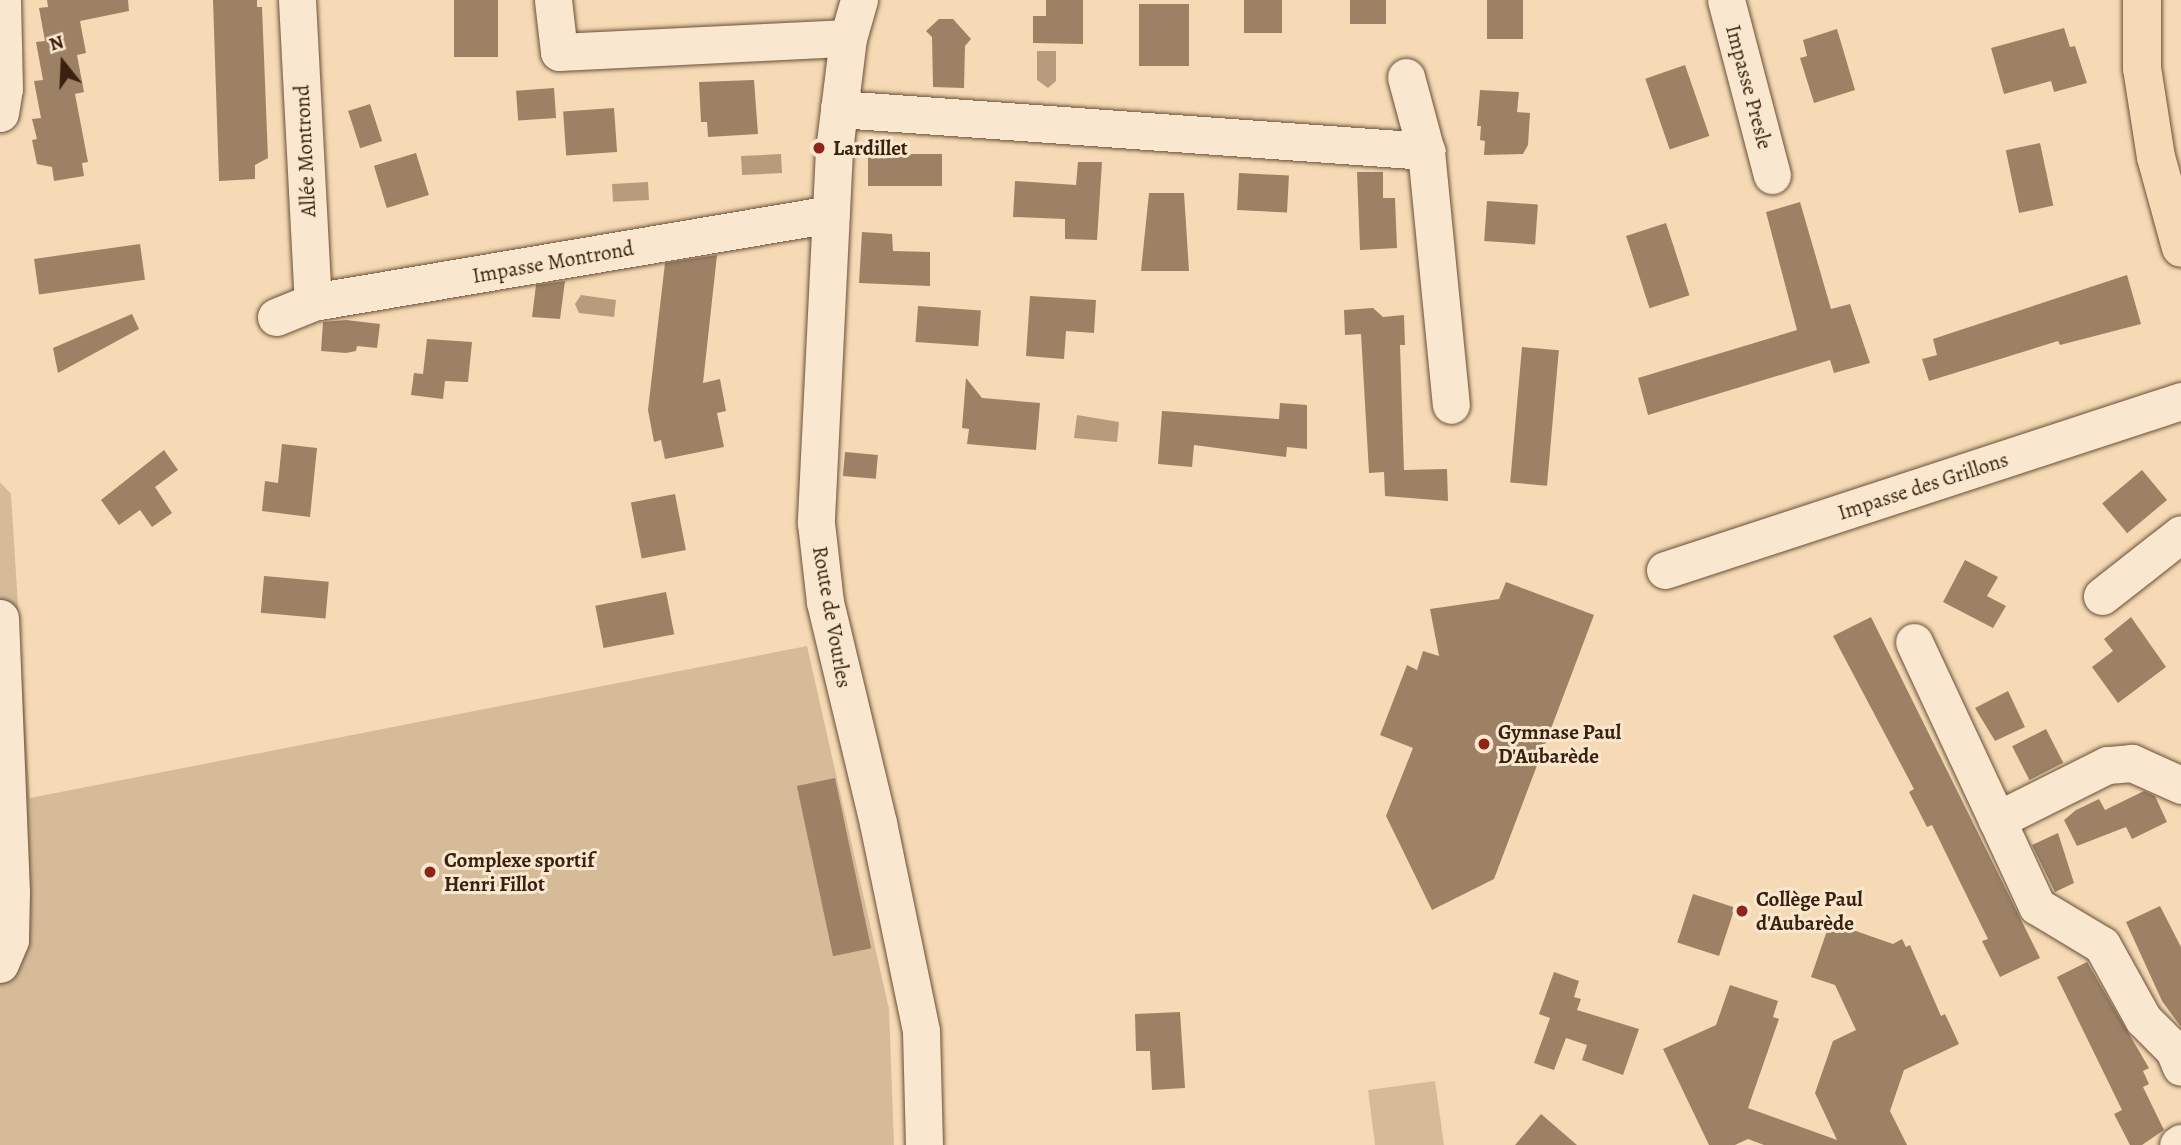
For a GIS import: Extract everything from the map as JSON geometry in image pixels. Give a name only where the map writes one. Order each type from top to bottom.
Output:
[{"type":"main road","points":[[2142,0],[2143,68],[2156,157],[2181,248]]},
{"type":"street","points":[[0,113],[4,89],[2,0]]},
{"type":"street","name":"Allée Montrond","points":[[298,0],[313,302]]},
{"type":"street","points":[[553,0],[559,52],[848,38]]},
{"type":"street","name":"Route de Vourles","points":[[859,0],[848,38],[839,109],[831,214],[816,523],[825,602],[878,823],[920,1031],[925,1145]]},
{"type":"street","name":"Impasse Presle","points":[[1726,0],[1772,175]]},
{"type":"street","points":[[1406,76],[1426,151],[1451,405]]},
{"type":"street","points":[[839,109],[1426,151]]},
{"type":"street","name":"Impasse Montrond","points":[[276,317],[313,302],[831,214]]},
{"type":"street","name":"Impasse des Grillons","points":[[1665,570],[2181,401]]},
{"type":"street","points":[[2102,596],[2181,534]]},
{"type":"street","points":[[0,618],[11,892],[10,940],[0,964]]},
{"type":"street","points":[[1914,642],[2037,906],[2102,945],[2143,1019],[2174,1050],[2181,1068]]},
{"type":"street","points":[[1997,820],[2108,765],[2132,763],[2181,785]]},
{"type":"shaded area","points":[[1037,51],[1056,51],[1056,81],[1048,88],[1037,80]]},
{"type":"shaded area","points":[[781,154],[782,173],[742,175],[741,156]]},
{"type":"shaded area","points":[[648,182],[649,200],[613,202],[612,184]]},
{"type":"shaded area","points":[[581,295],[616,300],[614,317],[579,313],[575,304]]},
{"type":"shaded area","points":[[1077,415],[1119,422],[1117,442],[1074,438]]},
{"type":"shaded area","name":"Complexe sportif Henri Fillot","points":[[0,482],[11,494],[30,798],[807,646],[889,1009],[894,1145],[0,1145]]},
{"type":"shaded area","points":[[1435,1081],[1444,1145],[1375,1145],[1368,1090]]},
{"type":"building","points":[[47,0],[128,0],[129,11],[80,21],[86,53],[77,55],[84,92],[75,94],[88,162],[82,163],[84,176],[54,181],[52,167],[37,164],[32,140],[37,139],[32,119],[41,118],[34,81],[43,80],[36,42],[45,41],[39,8],[48,7]]},
{"type":"building","points":[[213,0],[257,0],[257,7],[262,7],[268,158],[255,165],[255,179],[219,181]]},
{"type":"building","points":[[454,0],[498,0],[498,57],[454,57]]},
{"type":"building","points":[[1046,0],[1083,0],[1083,44],[1033,43],[1033,16],[1046,16]]},
{"type":"building","points":[[1244,0],[1282,0],[1282,33],[1244,33]]},
{"type":"building","points":[[1350,0],[1386,0],[1386,24],[1350,24]]},
{"type":"building","points":[[1487,0],[1523,0],[1523,39],[1487,39]]},
{"type":"building","points":[[1139,4],[1189,4],[1189,66],[1139,66]]},
{"type":"building","points":[[939,19],[953,19],[971,39],[965,46],[964,88],[933,87],[932,37],[926,31]]},
{"type":"building","points":[[2064,28],[2070,47],[2075,46],[2087,83],[2054,92],[2051,81],[2004,94],[1991,48]]},
{"type":"building","points":[[1837,29],[1855,90],[1814,103],[1800,58],[1807,56],[1803,40]]},
{"type":"building","points":[[1685,65],[1709,136],[1670,150],[1645,79]]},
{"type":"building","points":[[754,80],[758,134],[708,137],[707,122],[701,122],[699,82]]},
{"type":"building","points":[[554,88],[556,118],[518,121],[516,91]]},
{"type":"building","points":[[1480,90],[1519,92],[1517,112],[1530,113],[1528,145],[1523,154],[1484,155],[1485,141],[1480,140],[1481,126],[1477,126]]},
{"type":"building","points":[[370,104],[382,141],[360,148],[348,111]]},
{"type":"building","points":[[614,108],[617,152],[566,155],[563,112]]},
{"type":"building","points":[[2040,143],[2053,206],[2019,213],[2006,150]]},
{"type":"building","points":[[416,153],[429,195],[387,208],[374,166]]},
{"type":"building","points":[[868,154],[942,154],[942,186],[868,186]]},
{"type":"building","points":[[1078,162],[1102,162],[1097,240],[1065,239],[1065,219],[1013,217],[1015,181],[1076,185]]},
{"type":"building","points":[[1357,172],[1383,172],[1383,198],[1395,198],[1397,248],[1360,250]]},
{"type":"building","points":[[1239,173],[1289,176],[1287,213],[1237,210]]},
{"type":"building","points":[[1149,193],[1184,193],[1189,271],[1141,271]]},
{"type":"building","points":[[1487,201],[1538,205],[1535,244],[1484,241]]},
{"type":"building","points":[[1800,202],[1831,309],[1850,304],[1870,363],[1834,373],[1830,360],[1648,415],[1638,378],[1797,330],[1766,212]]},
{"type":"building","points":[[1666,223],[1689,295],[1650,308],[1626,236]]},
{"type":"building","points":[[862,232],[892,234],[893,251],[930,252],[930,286],[859,283]]},
{"type":"building","points":[[140,244],[145,280],[39,295],[34,259]]},
{"type":"building","points":[[717,255],[703,383],[720,379],[726,411],[717,413],[724,447],[665,459],[661,440],[654,442],[648,410],[665,263]]},
{"type":"building","points":[[2127,275],[2141,324],[2060,345],[2058,341],[1929,381],[1922,359],[1937,355],[1933,339]]},
{"type":"building","points":[[565,281],[560,319],[532,317],[536,285]]},
{"type":"building","points":[[1030,296],[1096,300],[1094,333],[1066,331],[1064,359],[1026,356]]},
{"type":"building","points":[[918,306],[981,310],[978,346],[915,342]]},
{"type":"building","points":[[1373,308],[1383,317],[1404,315],[1405,345],[1400,345],[1404,470],[1447,469],[1448,501],[1385,496],[1384,472],[1369,473],[1361,334],[1345,335],[1344,310]]},
{"type":"building","points":[[132,314],[139,329],[58,373],[53,348]]},
{"type":"building","points":[[346,320],[380,324],[377,348],[357,346],[356,351],[346,353],[321,351],[323,322]]},
{"type":"building","points":[[427,339],[472,342],[468,382],[445,381],[443,399],[411,395],[414,373],[423,374]]},
{"type":"building","points":[[1522,347],[1559,350],[1547,486],[1510,482]]},
{"type":"building","points":[[966,378],[982,398],[1040,403],[1036,450],[967,444],[969,429],[962,428]]},
{"type":"building","points":[[1280,403],[1307,405],[1307,449],[1287,447],[1286,457],[1194,445],[1192,467],[1158,464],[1162,411],[1279,419]]},
{"type":"building","points":[[282,444],[317,448],[310,517],[262,511],[265,481],[278,483]]},
{"type":"building","points":[[164,450],[178,470],[155,487],[172,513],[152,527],[140,510],[119,525],[101,500]]},
{"type":"building","points":[[845,452],[878,455],[876,479],[843,476]]},
{"type":"building","points":[[2142,470],[2167,500],[2127,533],[2102,503]]},
{"type":"building","points":[[675,494],[686,550],[642,559],[631,503]]},
{"type":"building","points":[[1965,560],[1998,577],[1987,596],[2006,606],[1993,628],[1943,602]]},
{"type":"building","points":[[264,576],[329,582],[326,619],[261,613]]},
{"type":"building","name":"Gymnase Paul D'Aubarède","points":[[1506,582],[1594,615],[1494,879],[1432,910],[1386,816],[1413,748],[1380,735],[1407,665],[1417,670],[1423,651],[1439,656],[1430,609],[1499,599]]},
{"type":"building","points":[[666,592],[674,634],[604,648],[595,606]]},
{"type":"building","points":[[1871,617],[2040,958],[2000,977],[1982,941],[1988,939],[1932,825],[1927,827],[1909,792],[1914,789],[1833,636]]},
{"type":"building","points":[[2131,617],[2166,667],[2118,703],[2092,667],[2113,651],[2104,639]]},
{"type":"building","points":[[2008,691],[2025,727],[1995,741],[1975,708]]},
{"type":"building","points":[[2046,729],[2063,763],[2029,780],[2012,746]]},
{"type":"building","points":[[835,778],[871,948],[833,956],[797,786]]},
{"type":"building","points":[[2144,791],[2155,796],[2167,822],[2132,839],[2126,827],[2077,846],[2064,820],[2076,810],[2099,799],[2105,810]]},
{"type":"building","points":[[2058,833],[2074,883],[2055,892],[2032,845]]},
{"type":"building","points":[[1693,894],[1735,908],[1719,956],[1677,943]]},
{"type":"building","points":[[2160,906],[2181,947],[2181,1027],[2162,1001],[2126,922]]},
{"type":"building","points":[[1830,922],[1893,944],[1902,939],[1906,947],[1910,945],[1941,1016],[1945,1014],[1959,1044],[1904,1070],[1890,1111],[1907,1145],[1764,1145],[1748,1139],[1735,1145],[1709,1145],[1663,1049],[1716,1025],[1730,985],[1778,1001],[1773,1017],[1779,1019],[1748,1108],[1837,1140],[1815,1093],[1833,1041],[1856,1030],[1835,985],[1811,977]]},
{"type":"building","points":[[2087,962],[2149,1068],[2143,1071],[2149,1084],[2143,1087],[2164,1130],[2142,1145],[2130,1145],[2114,1114],[2122,1110],[2057,977]]},
{"type":"building","points":[[1554,972],[1579,981],[1574,997],[1581,999],[1577,1010],[1639,1029],[1623,1075],[1582,1060],[1587,1045],[1566,1038],[1554,1070],[1534,1063],[1550,1018],[1539,1014]]},
{"type":"building","points":[[1180,1012],[1185,1088],[1152,1090],[1150,1051],[1136,1051],[1135,1014]]},
{"type":"building","points":[[1541,1114],[1577,1145],[1515,1145]]},
{"type":"place","name":"Lardillet","points":[[819,148]]},
{"type":"place","name":"Gymnase Paul D'Aubarède","points":[[1484,744]]},
{"type":"place","name":"Complexe sportif Henri Fillot","points":[[430,872]]},
{"type":"place","name":"Collège Paul d'Aubarède","points":[[1742,911]]}]
